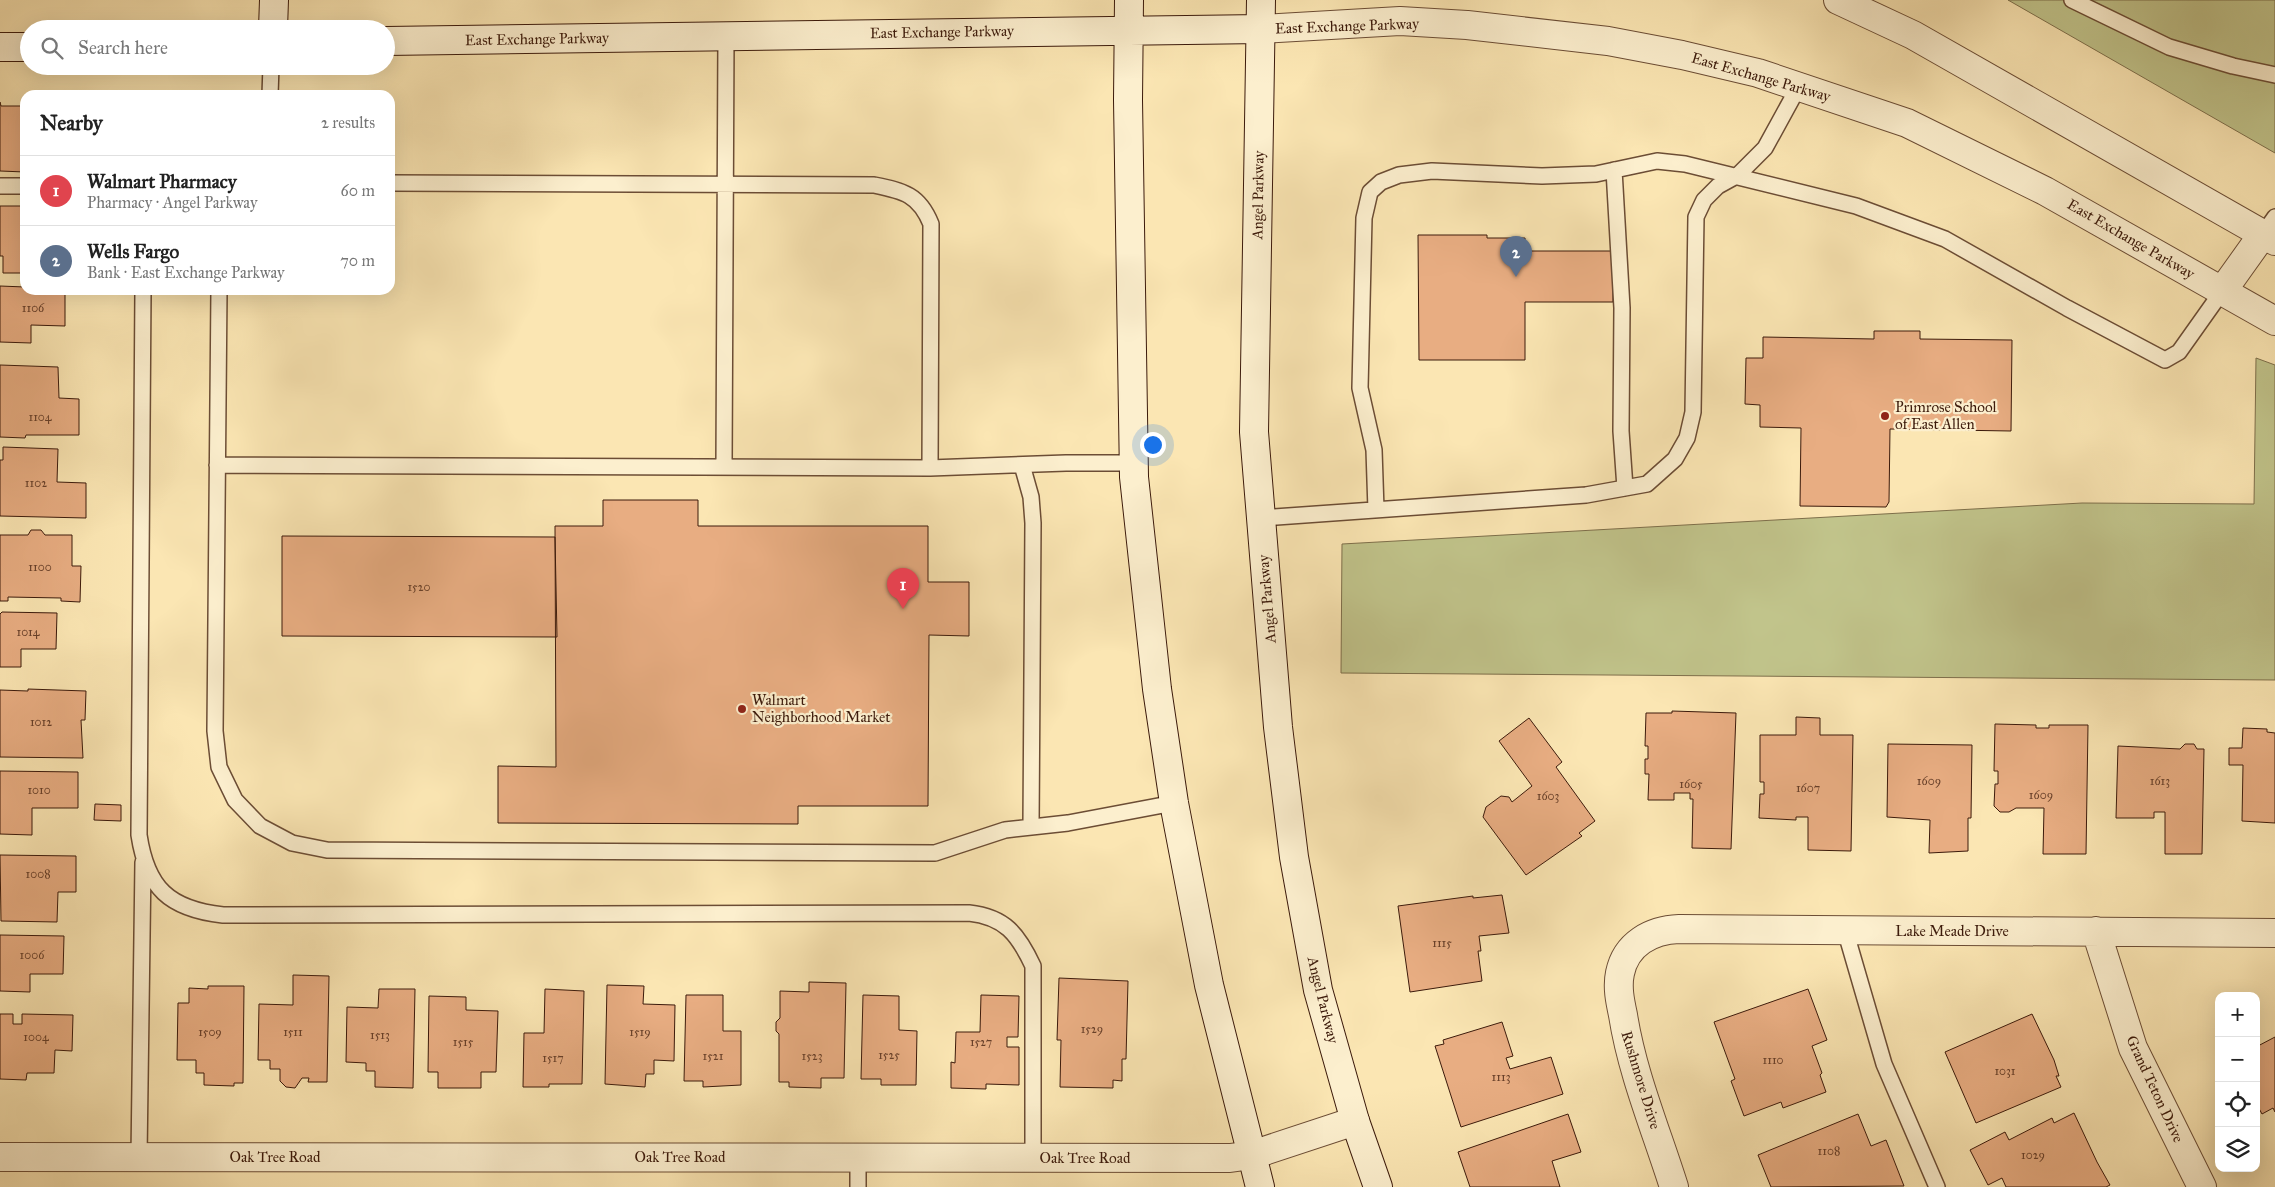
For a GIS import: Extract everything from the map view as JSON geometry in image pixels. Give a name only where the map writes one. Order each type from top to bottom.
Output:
[{"type":"street","points":[[273,20],[274,0]]},
{"type":"street","points":[[1129,0],[1133,463],[1157,688],[1174,803],[1209,985],[1260,1187]]},
{"type":"street","name":"Angel Parkway","points":[[1261,0],[1254,432],[1278,727],[1294,858],[1318,990],[1355,1122],[1378,1187]]},
{"type":"street","points":[[1838,0],[1913,35],[2271,230],[2223,290]]},
{"type":"street","name":"East Exchange Parkway","points":[[395,41],[1129,29],[1262,29],[1400,21],[1536,32],[1682,55],[1758,73],[1915,127],[2045,191],[2275,321]]},
{"type":"street","points":[[0,47],[20,47]]},
{"type":"street","name":"Lake Meade Drive","points":[[1634,945],[1647,936],[1662,930],[2275,933]]},
{"type":"street","name":"Grand Teton Drive","points":[[2096,932],[2133,1048],[2202,1187]]},
{"type":"street","name":"Rushmore Drive","points":[[1634,945],[1624,958],[1618,989],[1626,1035],[1674,1187]]},
{"type":"street","name":"Oak Tree Road","points":[[0,1157],[1230,1158],[1252,1155],[1355,1122]]},
{"type":"lane","points":[[2072,0],[2169,48],[2233,66],[2275,75]]},
{"type":"lane","points":[[724,467],[726,35]]},
{"type":"lane","points":[[270,90],[271,75]]},
{"type":"lane","points":[[1261,518],[1586,495],[1647,484],[1675,459],[1687,438],[1693,412],[1695,384],[1696,217],[1704,200],[1718,186],[1738,175],[1765,148],[1799,86]]},
{"type":"lane","points":[[1376,510],[1374,450],[1360,388],[1364,218],[1370,192],[1381,182],[1399,175],[1432,171],[1542,176],[1596,174],[1657,161],[1685,164],[1738,175],[1856,206],[1945,239],[2067,308],[2165,360],[2179,352],[2223,290]]},
{"type":"lane","points":[[1614,170],[1622,308],[1621,431],[1625,488]]},
{"type":"lane","points":[[395,183],[874,185],[905,192],[925,209],[931,224],[930,468]]},
{"type":"lane","points":[[0,186],[20,186]]},
{"type":"lane","points":[[139,1157],[143,860],[139,825],[143,295]]},
{"type":"lane","points":[[219,295],[215,731],[219,767],[235,800],[260,826],[292,843],[327,850],[935,853],[1005,830],[1068,823],[1174,803]]},
{"type":"lane","points":[[217,465],[930,468],[1133,463]]},
{"type":"lane","points":[[1022,465],[1031,497],[1033,523],[1031,827]]},
{"type":"lane","points":[[143,860],[155,883],[174,901],[197,912],[223,915],[939,913],[988,915],[1009,928],[1024,946],[1034,966],[1033,1158]]},
{"type":"lane","points":[[1845,930],[1884,1064],[1937,1187]]},
{"type":"lane","points":[[858,1158],[858,1187]]},
{"type":"green space","points":[[2008,0],[2275,0],[2275,153]]},
{"type":"green space","points":[[2256,358],[2275,365],[2275,680],[1341,673],[1342,544],[2082,503],[2254,504]]},
{"type":"building","points":[[0,102],[1,106],[20,106],[20,172],[0,171]]},
{"type":"building","points":[[0,206],[20,206],[20,273],[3,273],[3,256],[0,256]]},
{"type":"building","points":[[1418,235],[1487,235],[1487,238],[1525,238],[1525,251],[1613,251],[1613,302],[1525,302],[1525,360],[1419,360]]},
{"type":"building","points":[[0,286],[20,287],[20,295],[65,295],[65,326],[31,325],[31,343],[0,342]]},
{"type":"building","name":"Primrose School of East Allen","points":[[1874,331],[1920,331],[1920,339],[2012,340],[2011,431],[1890,429],[1889,502],[1886,507],[1800,506],[1801,428],[1760,427],[1760,405],[1745,404],[1746,358],[1763,358],[1763,337],[1874,339]]},
{"type":"building","points":[[0,365],[58,367],[59,398],[79,399],[79,435],[26,435],[25,438],[0,437]]},
{"type":"building","points":[[3,447],[58,449],[57,482],[86,483],[86,518],[0,516],[0,460],[3,460]]},
{"type":"building","name":"Walmart Neighborhood Market","points":[[603,500],[698,500],[698,526],[928,526],[928,582],[969,582],[969,636],[929,635],[928,806],[798,806],[798,824],[498,823],[498,766],[556,767],[555,526],[603,526]]},
{"type":"building","points":[[31,530],[41,530],[45,535],[72,535],[72,566],[81,566],[80,602],[61,601],[61,598],[8,597],[8,601],[0,601],[0,535],[28,535]]},
{"type":"building","points":[[282,536],[555,537],[557,637],[282,636]]},
{"type":"building","points":[[2,612],[57,613],[56,649],[21,649],[21,667],[0,667],[0,614]]},
{"type":"building","points":[[28,689],[86,691],[85,720],[81,720],[83,758],[0,757],[0,690],[28,691]]},
{"type":"building","points":[[1672,711],[1736,713],[1731,849],[1692,848],[1693,799],[1690,799],[1690,793],[1674,793],[1674,800],[1648,800],[1649,774],[1645,774],[1645,759],[1648,759],[1648,746],[1645,746],[1646,713],[1672,713]]},
{"type":"building","points":[[1796,717],[1820,718],[1820,735],[1853,735],[1851,851],[1808,850],[1808,817],[1796,817],[1796,820],[1759,818],[1760,794],[1764,794],[1764,782],[1760,782],[1760,735],[1796,735]]},
{"type":"building","points":[[1529,718],[1562,762],[1556,767],[1595,821],[1579,833],[1582,836],[1526,875],[1483,817],[1486,807],[1501,796],[1509,797],[1512,802],[1532,786],[1499,741]]},
{"type":"building","points":[[1995,724],[2036,725],[2036,728],[2049,728],[2049,725],[2088,725],[2086,854],[2043,854],[2044,808],[2016,808],[2009,812],[2000,812],[1994,806],[1995,784],[1998,784],[1998,771],[1994,771]]},
{"type":"building","points":[[2243,728],[2267,729],[2267,732],[2275,733],[2275,823],[2242,821],[2243,765],[2229,765],[2229,748],[2242,748]]},
{"type":"building","points":[[1888,744],[1972,745],[1971,818],[1968,818],[1968,851],[1929,853],[1930,820],[1887,817]]},
{"type":"building","points":[[2185,744],[2194,744],[2197,749],[2204,749],[2202,854],[2165,854],[2165,812],[2154,812],[2154,818],[2116,818],[2118,746],[2180,749]]},
{"type":"building","points":[[0,771],[78,772],[78,808],[32,808],[32,835],[0,834]]},
{"type":"building","points":[[95,804],[121,805],[121,821],[94,820]]},
{"type":"building","points":[[0,855],[76,856],[76,892],[58,892],[57,922],[1,921]]},
{"type":"building","points":[[1502,895],[1509,933],[1479,936],[1481,951],[1478,951],[1482,981],[1410,992],[1398,906],[1473,896],[1473,898]]},
{"type":"building","points":[[0,935],[64,936],[63,974],[30,974],[30,992],[0,991]]},
{"type":"building","points":[[293,975],[329,976],[327,1082],[308,1082],[309,1078],[302,1078],[295,1088],[286,1087],[280,1081],[280,1069],[270,1069],[270,1060],[258,1060],[259,1004],[293,1005]]},
{"type":"building","points":[[1059,978],[1128,981],[1126,1059],[1122,1059],[1122,1081],[1113,1080],[1113,1088],[1060,1087],[1061,1040],[1057,1040]]},
{"type":"building","points":[[809,982],[846,983],[844,1078],[821,1078],[821,1088],[789,1087],[789,1082],[779,1082],[779,1034],[776,1031],[776,1022],[780,1018],[780,991],[809,992]]},
{"type":"building","points":[[607,985],[644,986],[643,1004],[675,1005],[674,1061],[654,1060],[654,1074],[646,1074],[645,1087],[605,1084]]},
{"type":"building","points":[[208,986],[244,986],[243,1083],[234,1083],[234,1086],[204,1085],[204,1073],[196,1073],[196,1060],[177,1060],[178,1003],[189,1003],[189,988],[208,989]]},
{"type":"building","points":[[379,989],[415,989],[413,1088],[375,1087],[375,1071],[366,1071],[366,1063],[346,1062],[347,1007],[378,1008]]},
{"type":"building","points":[[545,989],[584,991],[582,1084],[549,1084],[549,1087],[523,1087],[524,1033],[544,1033]]},
{"type":"building","points":[[1808,989],[1827,1040],[1812,1046],[1822,1073],[1820,1075],[1826,1092],[1783,1108],[1781,1102],[1744,1116],[1731,1081],[1735,1079],[1714,1022]]},
{"type":"building","points":[[686,995],[723,995],[723,1031],[741,1031],[741,1085],[703,1087],[703,1081],[684,1081]]},
{"type":"building","points":[[863,995],[899,996],[899,1030],[917,1031],[916,1085],[881,1085],[881,1079],[861,1079]]},
{"type":"building","points":[[981,995],[1019,996],[1018,1037],[1007,1037],[1007,1047],[1019,1047],[1019,1085],[986,1084],[986,1089],[951,1088],[951,1062],[955,1063],[956,1032],[980,1032]]},
{"type":"building","points":[[429,996],[466,997],[466,1010],[498,1011],[496,1072],[481,1072],[481,1088],[438,1088],[438,1072],[428,1072]]},
{"type":"building","points":[[0,1014],[13,1014],[13,1024],[22,1024],[22,1014],[73,1015],[72,1051],[55,1050],[54,1073],[27,1073],[26,1080],[0,1079]]},
{"type":"building","points":[[2032,1014],[2054,1060],[2059,1076],[2056,1076],[2061,1087],[1976,1123],[1945,1052]]},
{"type":"building","points":[[1502,1022],[1513,1056],[1506,1058],[1510,1069],[1551,1057],[1563,1094],[1461,1127],[1435,1046],[1444,1044],[1443,1040]]},
{"type":"building","points":[[2275,1037],[2275,1112],[2273,1108],[2262,1114],[2260,1110],[2260,1045]]},
{"type":"building","points":[[2074,1113],[2110,1185],[2106,1187],[2006,1187],[2002,1178],[1988,1185],[1970,1150],[2005,1132],[2009,1140],[2052,1118],[2054,1123]]},
{"type":"building","points":[[1568,1114],[1581,1152],[1552,1161],[1560,1187],[1470,1187],[1458,1152]]},
{"type":"building","points":[[1858,1114],[1871,1146],[1886,1140],[1904,1186],[1771,1187],[1758,1155]]},
{"type":"place","name":"Wells Fargo","points":[[1516,277]]},
{"type":"place","name":"Primrose School of East Allen","points":[[1885,416]]},
{"type":"place","name":"Walmart Pharmacy","points":[[903,609]]},
{"type":"place","name":"Walmart Neighborhood Market","points":[[742,709]]}]
